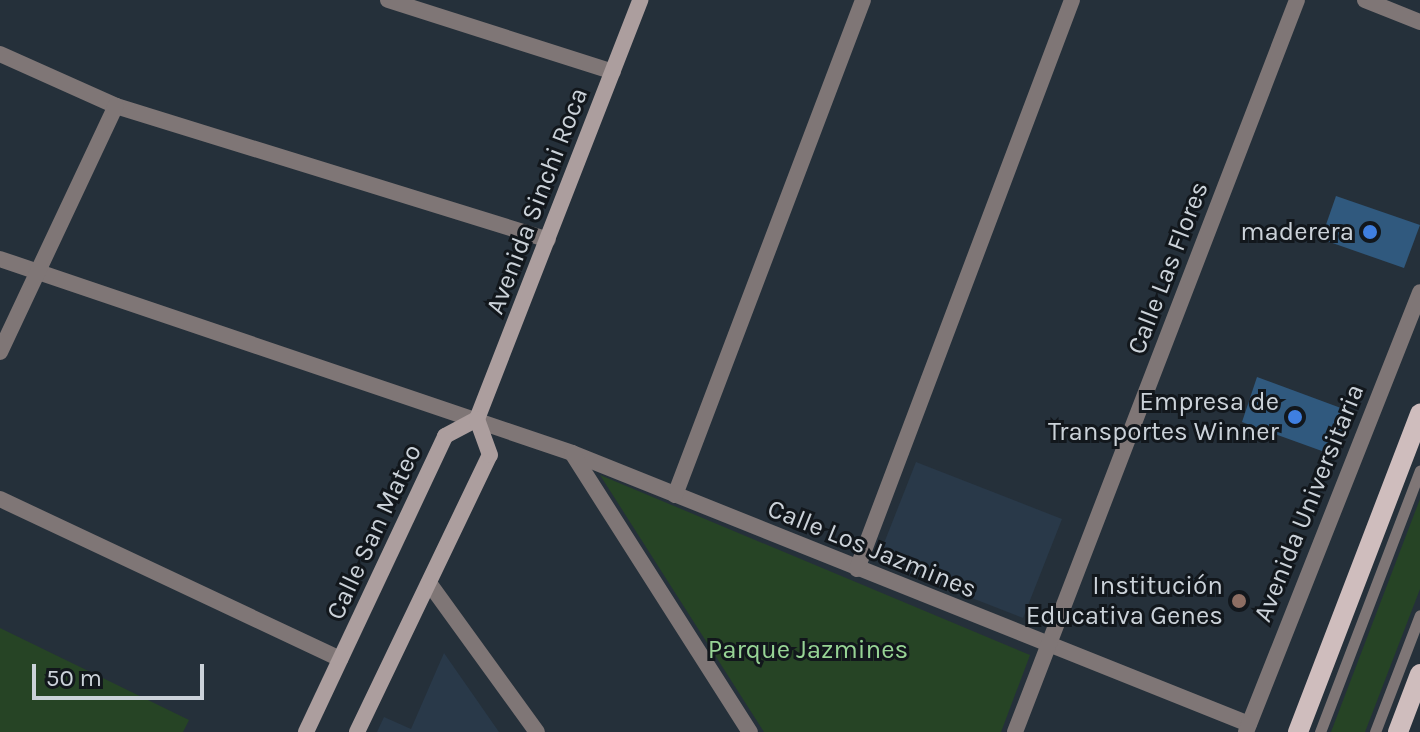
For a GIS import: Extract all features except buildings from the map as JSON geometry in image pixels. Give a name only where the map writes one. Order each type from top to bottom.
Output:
[{"type":"main road","points":[[1298,732],[1420,414]]},
{"type":"main road","points":[[1398,732],[1420,674]]},
{"type":"street","points":[[388,0],[613,72]]},
{"type":"street","name":"Avenida Sinchi Roca","points":[[477,419],[640,0]]},
{"type":"street","points":[[675,495],[863,0]]},
{"type":"street","points":[[857,569],[1072,0]]},
{"type":"street","name":"Calle Las Flores","points":[[1015,732],[1297,0]]},
{"type":"street","points":[[1365,0],[1420,22]]},
{"type":"street","points":[[0,54],[116,106],[548,240]]},
{"type":"street","points":[[0,352],[116,106]]},
{"type":"street","name":"Calle Los Jazmines","points":[[0,259],[37,275],[572,453],[1247,728]]},
{"type":"street","name":"Avenida Universitaria","points":[[1247,728],[1420,292]]},
{"type":"street","points":[[357,732],[490,455],[477,419]]},
{"type":"street","name":"Calle San Mateo","points":[[306,732],[445,436],[477,419]]},
{"type":"street","points":[[572,453],[750,732]]},
{"type":"street","points":[[0,499],[340,659]]},
{"type":"street","points":[[429,583],[537,732]]},
{"type":"lane","points":[[1320,732],[1420,470]]},
{"type":"lane","points":[[1375,732],[1420,615]]},
{"type":"shaded area","points":[[916,462],[1062,519],[1023,618],[877,561]]},
{"type":"shaded area","points":[[444,653],[499,732],[377,732],[384,717],[411,729]]},
{"type":"green space","name":"Parque Jazmines","points":[[600,475],[1030,655],[1001,732],[764,732]]},
{"type":"green space","points":[[1420,499],[1420,589],[1365,732],[1331,732]]},
{"type":"green space","points":[[0,628],[189,720],[183,732],[0,732]]},
{"type":"place","name":"maderera","points":[[1370,232]]},
{"type":"place","name":"Empresa de Transportes Winner","points":[[1295,417]]},
{"type":"place","name":"Institución Educativa Genes","points":[[1239,601]]}]
